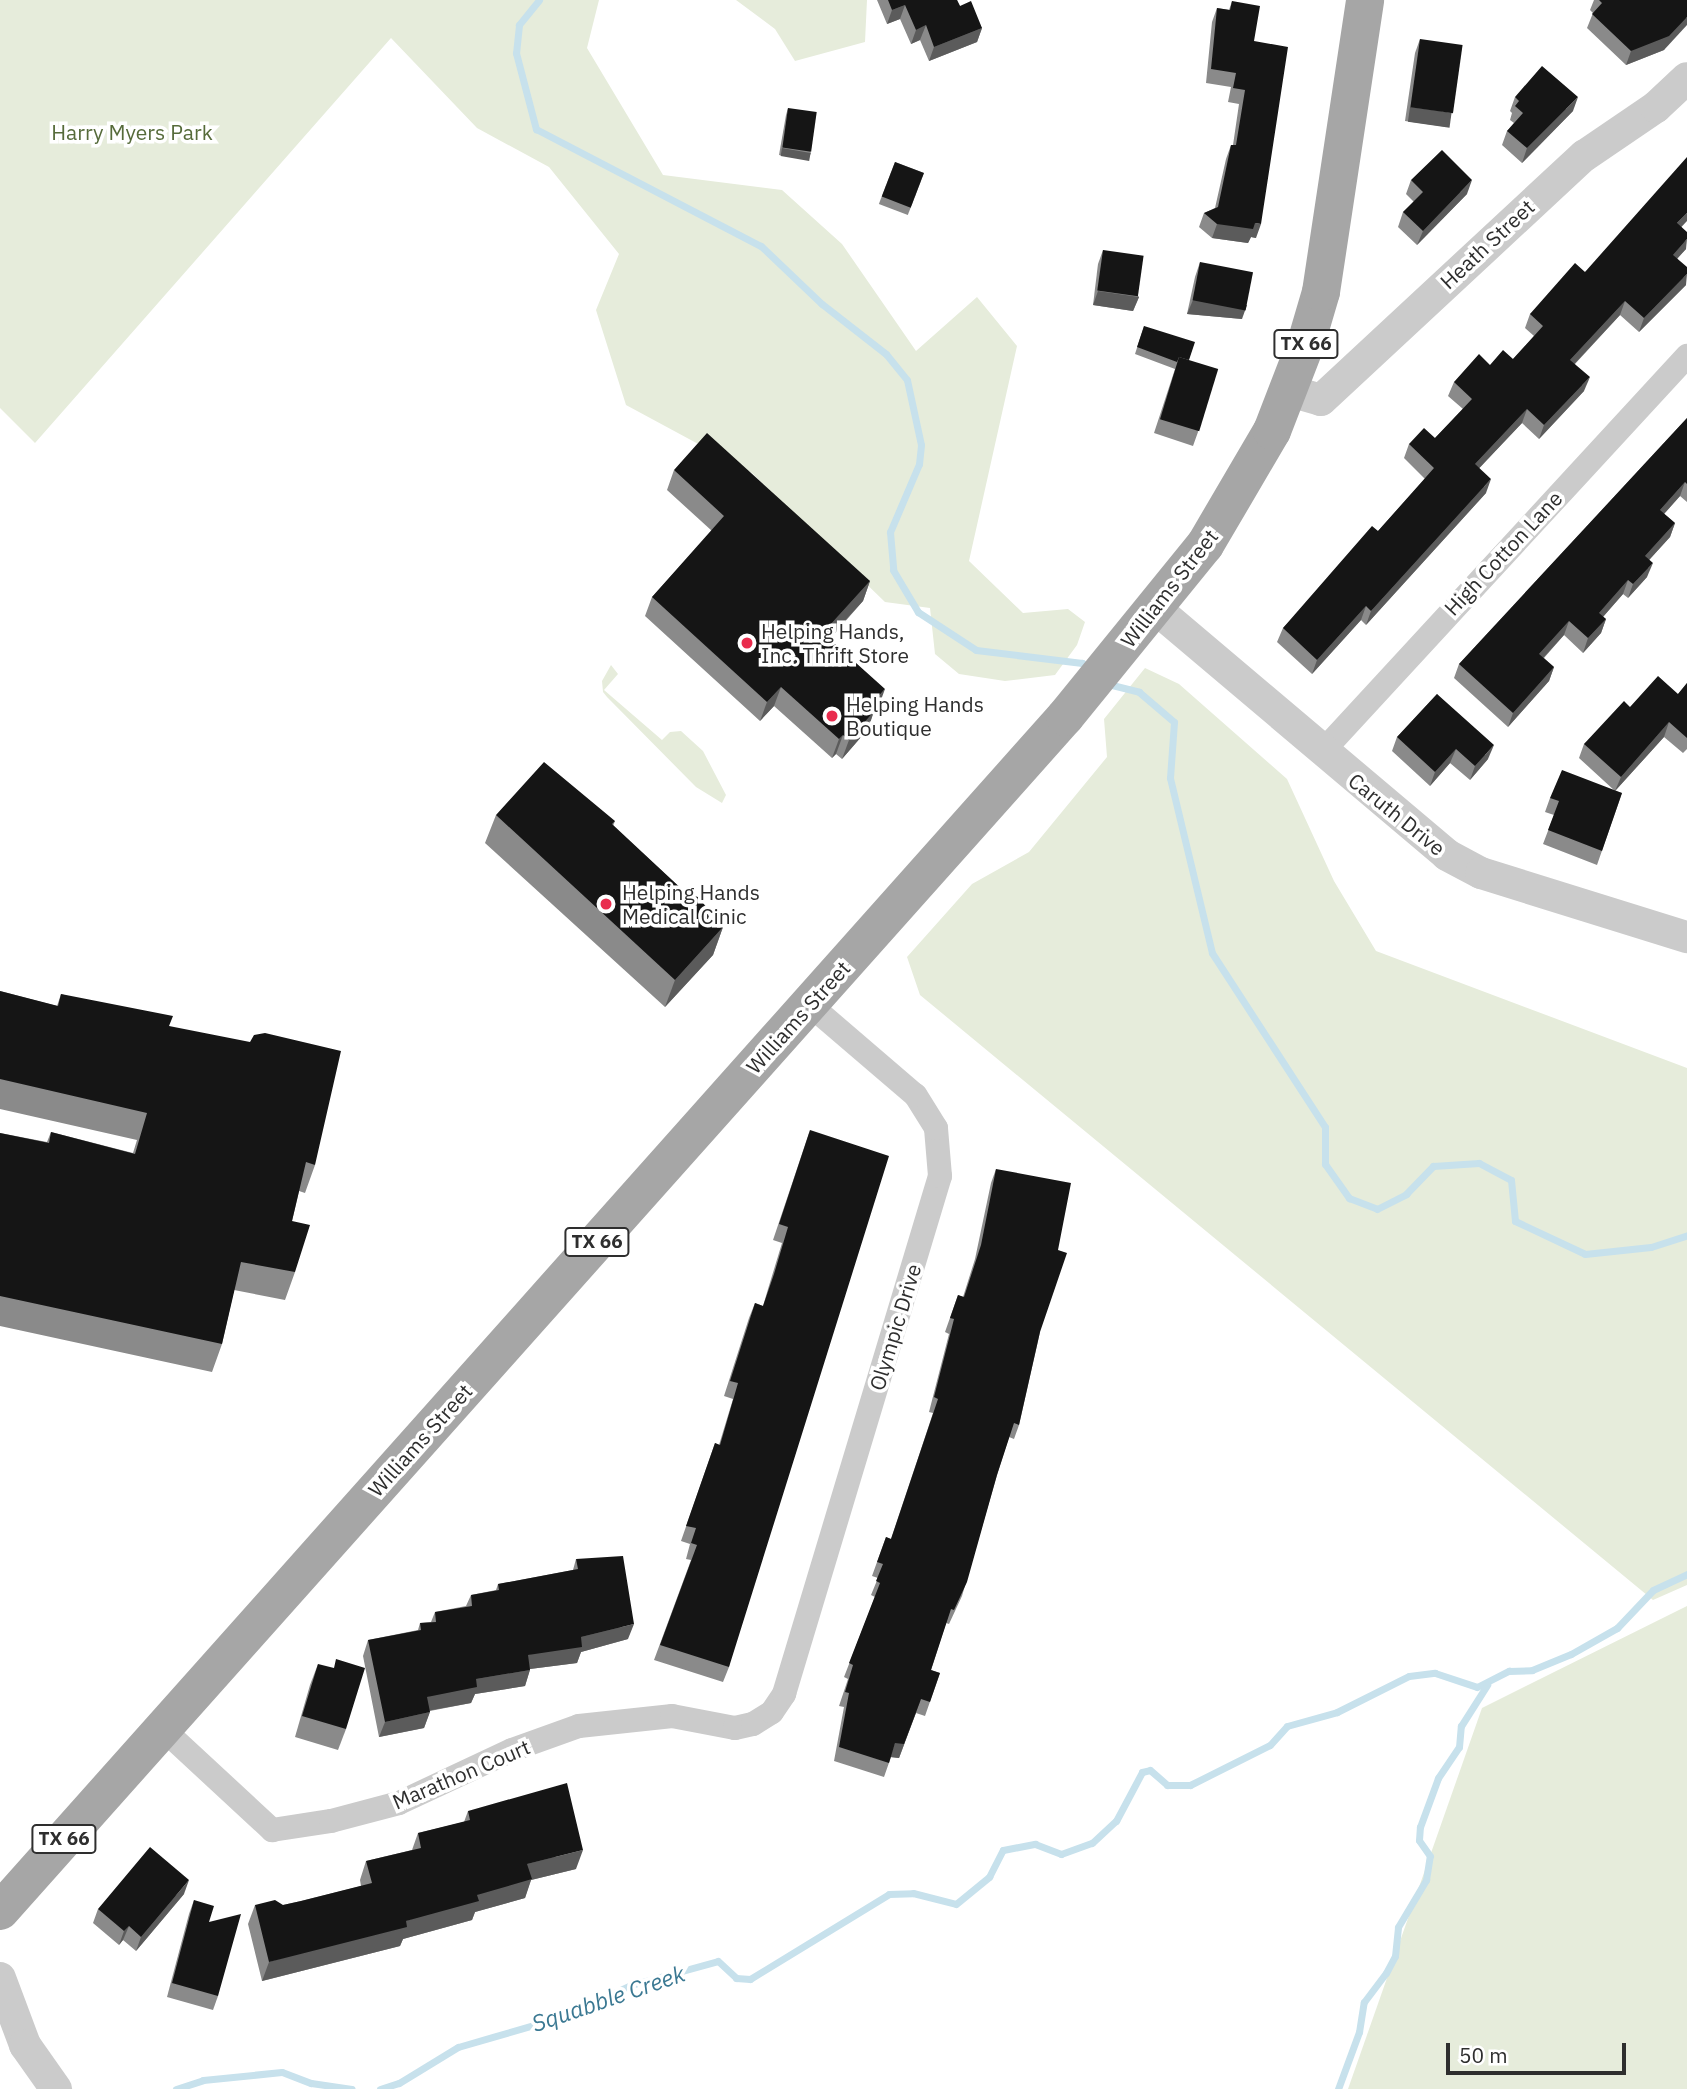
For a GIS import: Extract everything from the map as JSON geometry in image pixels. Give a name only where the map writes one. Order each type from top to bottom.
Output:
[{"type":"main road","name":"Williams Street","points":[[0,1911],[1065,717],[1205,545],[1251,473],[1290,391],[1321,292],[1365,0]]},
{"type":"street","name":"Heath Street","points":[[1290,391],[1321,400],[1574,165],[1656,107],[1687,78]]},
{"type":"street","name":"High Cotton Lane","points":[[1322,752],[1687,356]]},
{"type":"street","name":"Caruth Drive","points":[[1155,607],[1412,830],[1458,861],[1481,873],[1687,937]]},
{"type":"street","name":"Olympic Drive","points":[[784,1694],[940,1176],[936,1128],[915,1095],[810,1005]]},
{"type":"street","name":"Marathon Court","points":[[163,1729],[272,1830],[331,1821],[399,1803],[512,1750],[579,1726],[673,1716],[735,1728],[753,1724],[772,1712],[784,1694]]},
{"type":"street","points":[[0,1978],[25,2045],[56,2089]]},
{"type":"green space","name":"Harry Myers Park","points":[[0,0],[599,0],[587,48],[663,175],[782,190],[842,244],[916,351],[977,297],[1017,346],[969,561],[1023,613],[1068,609],[1085,622],[1077,645],[1055,675],[1005,681],[959,674],[935,654],[930,608],[885,602],[752,473],[626,405],[596,310],[619,254],[549,167],[477,128],[391,38],[35,443],[0,408]]},
{"type":"green space","points":[[736,0],[867,0],[865,42],[795,61],[775,29]]},
{"type":"green space","points":[[611,665],[618,674],[604,690],[662,740],[670,732],[681,731],[703,751],[726,795],[722,803],[696,787],[607,697],[603,692],[602,681]]},
{"type":"green space","points":[[1145,668],[1179,684],[1287,779],[1334,881],[1376,951],[1687,1068],[1687,1585],[1653,1600],[920,995],[907,957],[972,884],[1029,852],[1107,757],[1104,719]]},
{"type":"green space","points":[[1687,1606],[1687,2089],[1348,2089],[1482,1708]]},
{"type":"building","points":[[888,0],[957,0],[960,6],[971,1],[982,28],[934,47],[926,25],[916,30],[905,5],[892,10]]},
{"type":"building","points":[[1599,0],[1687,0],[1687,17],[1669,36],[1631,51],[1592,14],[1602,3]]},
{"type":"building","points":[[1232,1],[1260,6],[1254,41],[1288,47],[1261,224],[1255,223],[1253,229],[1217,224],[1204,213],[1218,207],[1231,145],[1236,145],[1245,90],[1233,88],[1236,73],[1211,69],[1217,8],[1230,10]]},
{"type":"building","points":[[1420,39],[1463,45],[1453,113],[1410,107]]},
{"type":"building","points":[[1542,66],[1578,97],[1527,148],[1507,131],[1523,113],[1515,106],[1519,101],[1515,97]]},
{"type":"building","points":[[788,108],[817,112],[811,152],[782,148]]},
{"type":"building","points":[[1442,150],[1472,180],[1423,231],[1403,212],[1423,192],[1411,180]]},
{"type":"building","points":[[1687,157],[1687,213],[1677,223],[1687,232],[1687,239],[1673,255],[1687,267],[1687,274],[1644,318],[1625,301],[1570,360],[1590,377],[1544,425],[1527,409],[1475,464],[1491,479],[1371,611],[1366,606],[1317,660],[1283,628],[1372,526],[1378,531],[1434,468],[1409,444],[1424,428],[1435,438],[1472,399],[1454,382],[1479,354],[1490,365],[1503,350],[1513,359],[1543,326],[1530,314],[1575,263],[1585,272]]},
{"type":"building","points":[[895,162],[924,173],[911,208],[882,197]]},
{"type":"building","points":[[1103,250],[1144,256],[1138,296],[1097,291]]},
{"type":"building","points":[[1200,262],[1253,272],[1246,311],[1193,300]]},
{"type":"building","points":[[1144,326],[1195,342],[1189,360],[1179,357],[1177,362],[1137,347]]},
{"type":"building","points":[[1179,357],[1218,369],[1199,431],[1160,419]]},
{"type":"building","points":[[1687,418],[1687,484],[1685,482],[1660,510],[1675,523],[1645,556],[1653,563],[1633,584],[1628,580],[1599,613],[1606,619],[1588,638],[1569,621],[1539,654],[1554,667],[1513,713],[1459,664]]},
{"type":"building","points":[[707,433],[870,581],[830,625],[833,628],[826,636],[885,689],[870,706],[875,710],[849,740],[843,735],[839,739],[781,687],[767,702],[652,597],[724,516],[674,470]]},
{"type":"building","points":[[1658,676],[1678,694],[1687,683],[1687,738],[1669,722],[1621,777],[1584,744],[1624,701],[1630,707]]},
{"type":"building","points":[[1437,694],[1494,745],[1475,766],[1456,749],[1435,772],[1397,737]]},
{"type":"building","name":"Helping Hands Medical Cinic","points":[[544,762],[615,821],[612,824],[687,894],[698,897],[723,927],[675,980],[496,815]]},
{"type":"building","points":[[1562,770],[1622,793],[1602,851],[1548,830],[1559,801],[1550,798]]},
{"type":"building","points":[[0,991],[58,1006],[61,994],[173,1016],[169,1026],[250,1042],[254,1035],[265,1033],[341,1051],[315,1165],[306,1162],[292,1221],[310,1225],[295,1272],[241,1262],[222,1344],[0,1296],[0,1133],[49,1143],[51,1132],[135,1154],[147,1113],[0,1079]]},
{"type":"building","points":[[810,1130],[889,1156],[729,1667],[660,1645],[697,1545],[691,1543],[696,1528],[686,1526],[715,1443],[720,1445],[738,1383],[730,1381],[755,1303],[763,1306],[774,1274],[788,1227],[779,1224]]},
{"type":"building","points":[[996,1169],[1071,1183],[1058,1250],[1067,1253],[1040,1332],[1019,1425],[1014,1423],[967,1582],[954,1610],[951,1609],[931,1670],[940,1673],[930,1702],[921,1699],[904,1744],[895,1743],[889,1763],[839,1747],[849,1693],[845,1692],[853,1665],[849,1663],[880,1583],[876,1581],[883,1564],[877,1562],[886,1537],[891,1539],[938,1399],[934,1397],[954,1319],[950,1318],[958,1295],[964,1297],[981,1245]]},
{"type":"building","points":[[623,1556],[634,1624],[581,1637],[582,1647],[528,1655],[530,1670],[476,1679],[477,1687],[427,1697],[430,1712],[385,1722],[368,1640],[421,1630],[420,1623],[436,1622],[435,1612],[472,1606],[471,1595],[499,1590],[498,1584],[578,1569],[576,1559]]},
{"type":"building","points":[[336,1659],[365,1668],[346,1729],[302,1716],[318,1664],[334,1668]]},
{"type":"building","points":[[567,1783],[583,1850],[527,1864],[532,1879],[477,1895],[479,1901],[406,1921],[407,1927],[269,1962],[255,1905],[275,1900],[283,1905],[372,1883],[366,1861],[421,1848],[418,1833],[470,1820],[468,1811]]},
{"type":"building","points":[[150,1847],[189,1880],[141,1937],[129,1926],[124,1931],[98,1909]]},
{"type":"building","points":[[194,1900],[214,1906],[209,1922],[241,1914],[218,1996],[172,1983]]},
{"type":"waterway","points":[[539,0],[519,25],[516,53],[536,129],[761,246],[822,304],[886,354],[907,380],[921,445],[919,464],[890,532],[893,570],[918,612],[976,650],[1082,663],[1090,670]]},
{"type":"waterway","points":[[1108,684],[1139,692],[1174,722],[1170,778],[1212,953],[1325,1127],[1325,1164],[1349,1198],[1377,1209],[1406,1194],[1433,1166],[1479,1163],[1511,1180],[1515,1221],[1585,1254],[1651,1247],[1687,1235]]},
{"type":"waterway","name":"Squabble Creek","points":[[380,2089],[399,2083],[458,2047],[565,2016],[631,1985],[718,1961],[736,1978],[750,1979],[889,1894],[913,1893],[956,1904],[989,1877],[1003,1850],[1035,1844],[1061,1854],[1092,1843],[1116,1821],[1142,1772],[1150,1770],[1167,1785],[1190,1785],[1270,1745],[1287,1726],[1337,1712],[1409,1676],[1435,1673],[1477,1687],[1509,1671],[1532,1670],[1571,1654],[1617,1628],[1653,1590],[1687,1574]]},
{"type":"waterway","points":[[1338,2089],[1359,2032],[1364,2002],[1395,1956],[1398,1927],[1426,1880],[1430,1856],[1419,1840],[1420,1827],[1438,1778],[1459,1747],[1461,1726],[1487,1685]]},
{"type":"waterway","name":"Squabble Creek","points":[[176,2089],[203,2080],[282,2072],[311,2083],[352,2089]]},
{"type":"place","name":"Helping Hands, Inc. Thrift Store","points":[[747,643]]},
{"type":"place","name":"Helping Hands Boutique","points":[[832,716]]},
{"type":"place","name":"Helping Hands Medical Cinic","points":[[606,904]]}]
